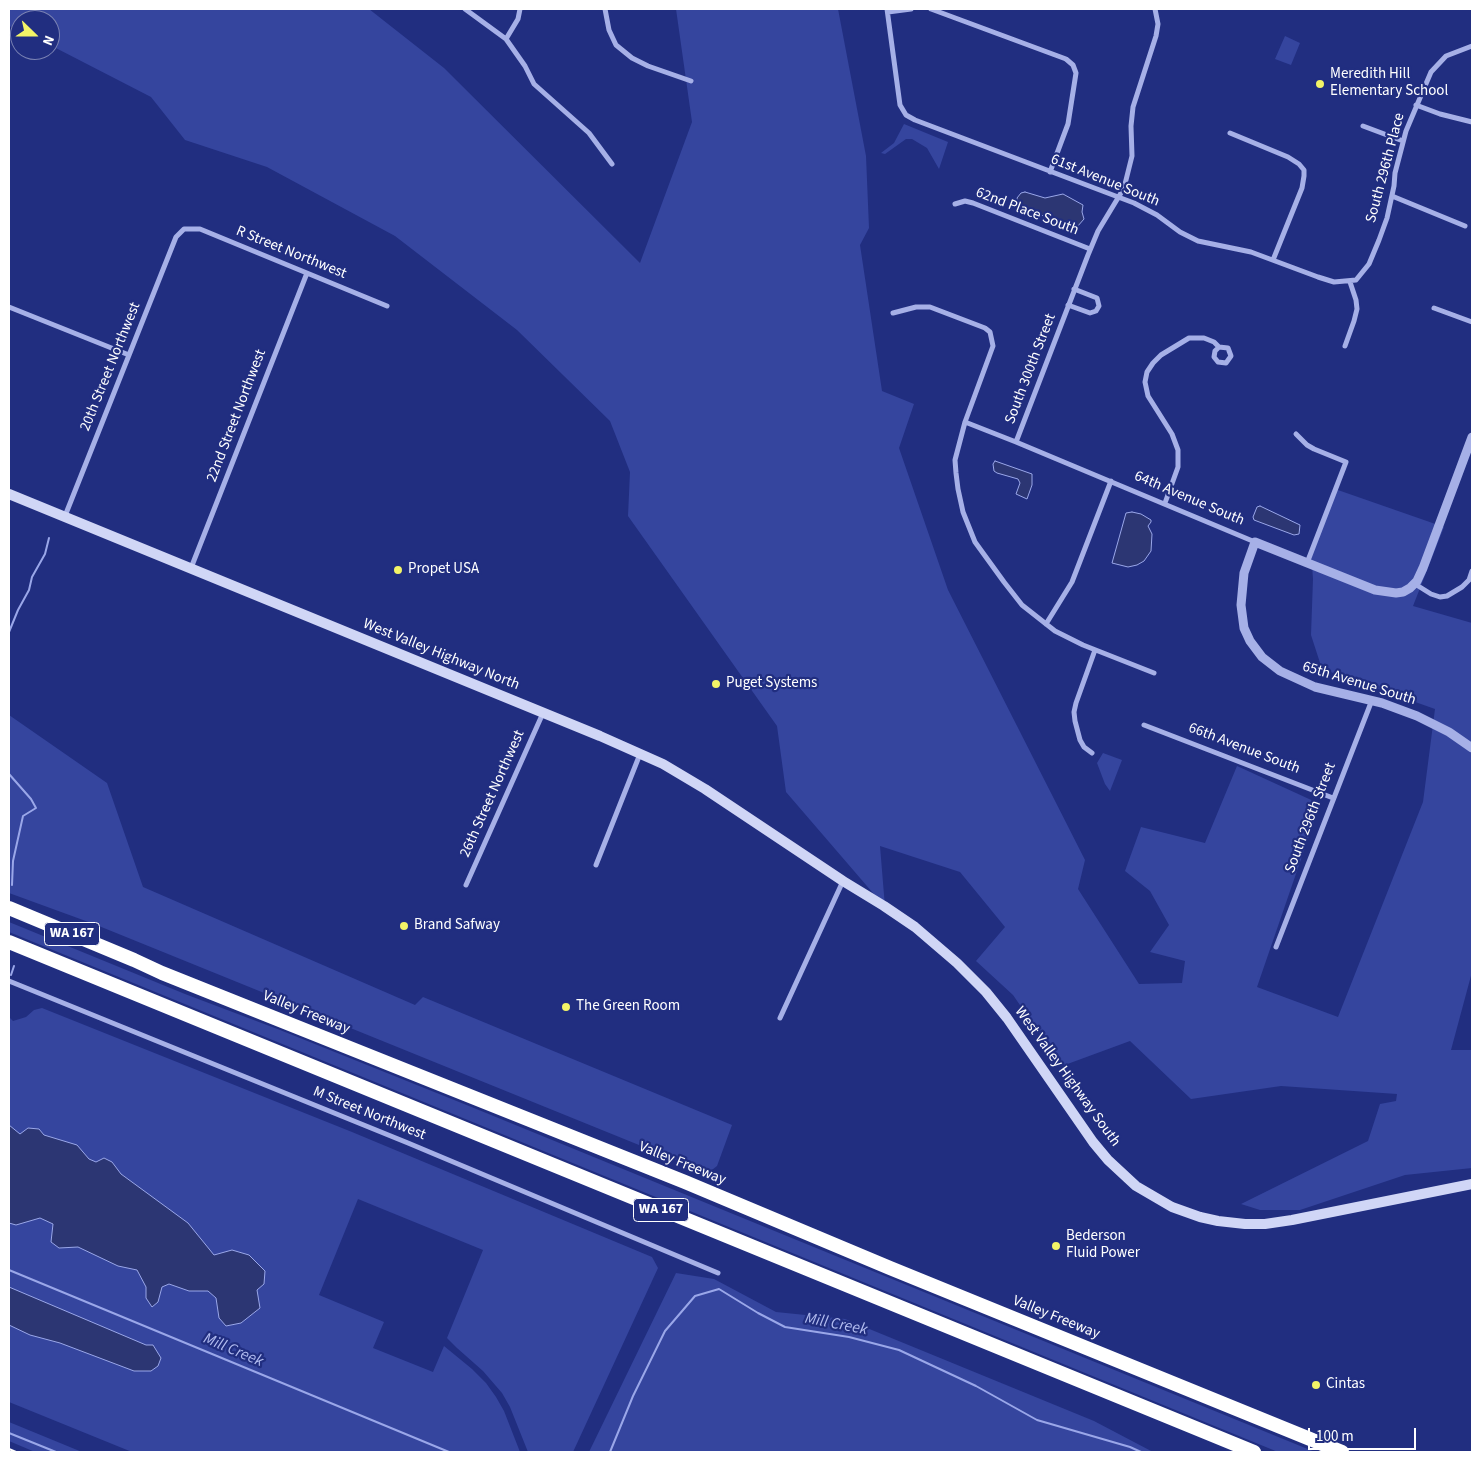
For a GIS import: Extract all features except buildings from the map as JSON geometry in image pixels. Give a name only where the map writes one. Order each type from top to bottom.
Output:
[{"type":"highway","name":"Valley Freeway","points":[[9,908],[162,973],[685,1182],[890,1268],[1342,1452]]},
{"type":"highway","name":"WA 167","points":[[9,943],[1254,1452]]},
{"type":"main road","name":"West Valley Highway North","points":[[9,494],[664,764],[705,789],[843,881]]},
{"type":"main road","name":"West Valley Highway South","points":[[843,881],[915,927],[966,972],[986,992],[1007,1018],[1093,1142],[1111,1164],[1146,1193],[1172,1208],[1218,1221],[1265,1224],[1472,1184]]},
{"type":"street","points":[[465,9],[506,39],[525,66],[534,84],[589,133],[612,164]]},
{"type":"street","points":[[506,39],[518,19],[520,9]]},
{"type":"street","points":[[605,9],[609,30],[616,44],[632,58],[648,66],[692,81]]},
{"type":"street","points":[[887,10],[911,9]]},
{"type":"street","points":[[931,9],[1066,59],[1073,65],[1076,73],[1068,124],[1050,172]]},
{"type":"street","name":"South 300th Street","points":[[1016,442],[1090,249],[1098,231],[1124,188],[1132,156],[1131,116],[1155,44],[1158,24],[1155,9]]},
{"type":"street","name":"61st Avenue South","points":[[887,10],[900,105],[906,115],[1118,197],[1152,212],[1195,240],[1245,250],[1327,281],[1350,282]]},
{"type":"street","name":"South 296th Place","points":[[1350,282],[1361,276],[1369,264],[1379,240],[1392,196],[1395,173],[1403,141],[1428,77],[1439,62],[1450,54],[1472,46]]},
{"type":"street","points":[[1416,105],[1440,114],[1472,122]]},
{"type":"street","points":[[1363,126],[1403,141]]},
{"type":"street","points":[[1230,133],[1291,159],[1304,170],[1302,188],[1273,260]]},
{"type":"street","points":[[1392,196],[1465,226]]},
{"type":"street","name":"62nd Place South","points":[[955,204],[965,202],[973,204],[1090,249]]},
{"type":"street","name":"R Street Northwest","points":[[184,229],[200,229],[386,306]]},
{"type":"street","name":"20th Street Northwest","points":[[65,516],[176,237],[184,229]]},
{"type":"street","name":"22nd Street Northwest","points":[[190,568],[307,273]]},
{"type":"street","points":[[1345,346],[1357,309],[1350,282]]},
{"type":"street","name":"South 300th Street","points":[[1068,305],[1090,313],[1096,311],[1099,306],[1097,298],[1074,289]]},
{"type":"street","points":[[9,306],[129,356]]},
{"type":"street","points":[[893,313],[916,307],[930,308],[985,328],[990,332],[993,346],[965,422],[955,460],[958,489],[975,542],[1022,605],[1046,624],[1095,650],[1154,673]]},
{"type":"street","points":[[1434,308],[1472,322]]},
{"type":"street","points":[[1165,503],[1178,467],[1178,450],[1172,434],[1148,396],[1145,382],[1147,372],[1162,355],[1189,338],[1204,338],[1214,342],[1219,347]]},
{"type":"street","name":"64th Avenue South","points":[[965,422],[1375,590],[1392,593],[1404,592],[1415,584]]},
{"type":"street","points":[[1296,434],[1314,449],[1346,462],[1307,563]]},
{"type":"street","points":[[1472,437],[1423,568],[1415,584],[1430,594],[1440,597],[1447,596],[1462,587],[1469,580],[1472,571]]},
{"type":"street","points":[[1046,624],[1072,582],[1111,481]]},
{"type":"street","name":"65th Avenue South","points":[[1254,542],[1244,573],[1241,605],[1243,623],[1248,637],[1259,653],[1289,677],[1314,687],[1372,700],[1417,716],[1449,732],[1472,748]]},
{"type":"street","points":[[1092,753],[1084,747],[1080,740],[1074,712],[1095,650]]},
{"type":"street","name":"South 296th Street","points":[[1276,947],[1372,700]]},
{"type":"street","name":"26th Street Northwest","points":[[466,885],[543,713]]},
{"type":"street","name":"66th Avenue South","points":[[1144,725],[1334,798]]},
{"type":"street","points":[[596,864],[640,753]]},
{"type":"street","points":[[780,1018],[843,881]]},
{"type":"street","name":"M Street Northwest","points":[[9,982],[426,1151],[718,1273]]},
{"type":"shaded area","points":[[9,9],[369,9],[444,68],[640,263],[692,122],[676,9],[838,9],[866,156],[869,228],[860,245],[882,391],[914,404],[899,448],[948,590],[1085,860],[1078,889],[1139,984],[1182,983],[1185,961],[1150,952],[1169,925],[1150,891],[1125,871],[1141,827],[1205,843],[1237,766],[1320,804],[1257,987],[1338,1017],[1423,802],[1435,709],[1322,669],[1311,635],[1313,579],[1312,565],[1307,563],[1335,489],[1444,527],[1413,606],[1472,623],[1472,972],[1451,1050],[1472,1050],[1472,1168],[1405,1175],[1300,1210],[1260,1210],[1241,1204],[1368,1141],[1380,1104],[1396,1101],[1397,1094],[1281,1086],[1191,1099],[1130,1041],[1062,1066],[1013,995],[976,961],[1005,927],[960,872],[880,846],[885,907],[786,792],[777,726],[628,516],[630,472],[610,421],[517,330],[395,236],[267,167],[185,140],[151,97],[60,50],[60,10],[10,10],[9,26]]},
{"type":"shaded area","points":[[1285,36],[1300,43],[1291,65],[1275,59]]},
{"type":"shaded area","points":[[904,124],[948,142],[939,169],[927,148],[912,139],[906,139],[885,154],[881,153],[894,143]]},
{"type":"shaded area","points":[[1025,192],[1045,198],[1063,194],[1083,205],[1084,219],[1074,228],[1018,206],[1017,198],[1021,193]]},
{"type":"shaded area","points":[[995,461],[1032,474],[1032,485],[1027,499],[1016,494],[1020,483],[1018,479],[994,471],[993,464]]},
{"type":"shaded area","points":[[1260,506],[1300,525],[1299,534],[1294,535],[1254,520],[1253,517],[1257,507]]},
{"type":"shaded area","points":[[1126,513],[1141,514],[1151,520],[1148,526],[1152,534],[1151,551],[1144,561],[1128,567],[1112,563]]},
{"type":"shaded area","points":[[9,715],[107,783],[143,887],[415,1005],[423,997],[732,1125],[717,1166],[708,1173],[94,924],[9,893]]},
{"type":"shaded area","points":[[1103,753],[1122,760],[1110,791],[1105,784],[1097,763]]},
{"type":"shaded area","points":[[9,922],[469,1106],[1315,1452],[1278,1452],[9,932]]},
{"type":"shaded area","points":[[42,1008],[352,1132],[652,1257],[658,1268],[573,1452],[528,1452],[510,1407],[502,1393],[483,1371],[447,1338],[483,1250],[358,1199],[319,1295],[384,1322],[373,1348],[433,1372],[444,1346],[486,1383],[504,1411],[520,1452],[132,1452],[9,1402],[9,1017],[13,1021],[26,1017],[34,1010]]},
{"type":"shaded area","points":[[9,1125],[20,1134],[28,1128],[39,1129],[44,1135],[77,1145],[89,1159],[96,1162],[104,1158],[112,1162],[121,1174],[188,1223],[214,1255],[232,1250],[249,1255],[265,1271],[264,1284],[257,1290],[260,1308],[241,1323],[226,1326],[219,1318],[216,1298],[208,1291],[189,1291],[169,1284],[162,1287],[158,1302],[152,1307],[146,1298],[146,1287],[137,1270],[118,1266],[78,1247],[59,1248],[51,1242],[53,1224],[40,1218],[16,1225],[9,1223]]},
{"type":"shaded area","points":[[676,1273],[714,1279],[776,1312],[845,1319],[1094,1421],[1153,1452],[589,1452]]},
{"type":"shaded area","points":[[9,1287],[146,1345],[153,1345],[161,1358],[158,1366],[151,1371],[134,1371],[60,1343],[30,1335],[9,1325]]},
{"type":"shaded area","points":[[9,1422],[82,1452],[35,1452],[9,1441]]},
{"type":"waterway","points":[[9,632],[29,590],[32,577],[45,554],[49,538]]},
{"type":"waterway","name":"Mill Creek","points":[[9,774],[31,799],[36,808],[23,816],[13,861],[12,885]]},
{"type":"waterway","name":"Mill Creek","points":[[11,975],[14,966]]},
{"type":"waterway","name":"Mill Creek","points":[[9,1270],[449,1452]]},
{"type":"waterway","name":"Mill Creek","points":[[610,1452],[633,1396],[665,1331],[695,1296],[719,1289],[785,1327],[849,1337],[899,1350],[976,1386],[1037,1420],[1130,1447],[1141,1452]]},
{"type":"waterway","points":[[9,1433],[56,1452]]},
{"type":"railway","points":[[9,1449],[16,1452]]},
{"type":"place","name":"Meredith Hill Elementary School","points":[[1320,84]]},
{"type":"place","name":"Propet USA","points":[[398,570]]},
{"type":"place","name":"Puget Systems","points":[[716,684]]},
{"type":"place","name":"Brand Safway","points":[[404,926]]},
{"type":"place","name":"The Green Room","points":[[566,1007]]},
{"type":"place","name":"Bederson Fluid Power","points":[[1056,1246]]},
{"type":"place","name":"Cintas","points":[[1316,1385]]}]
